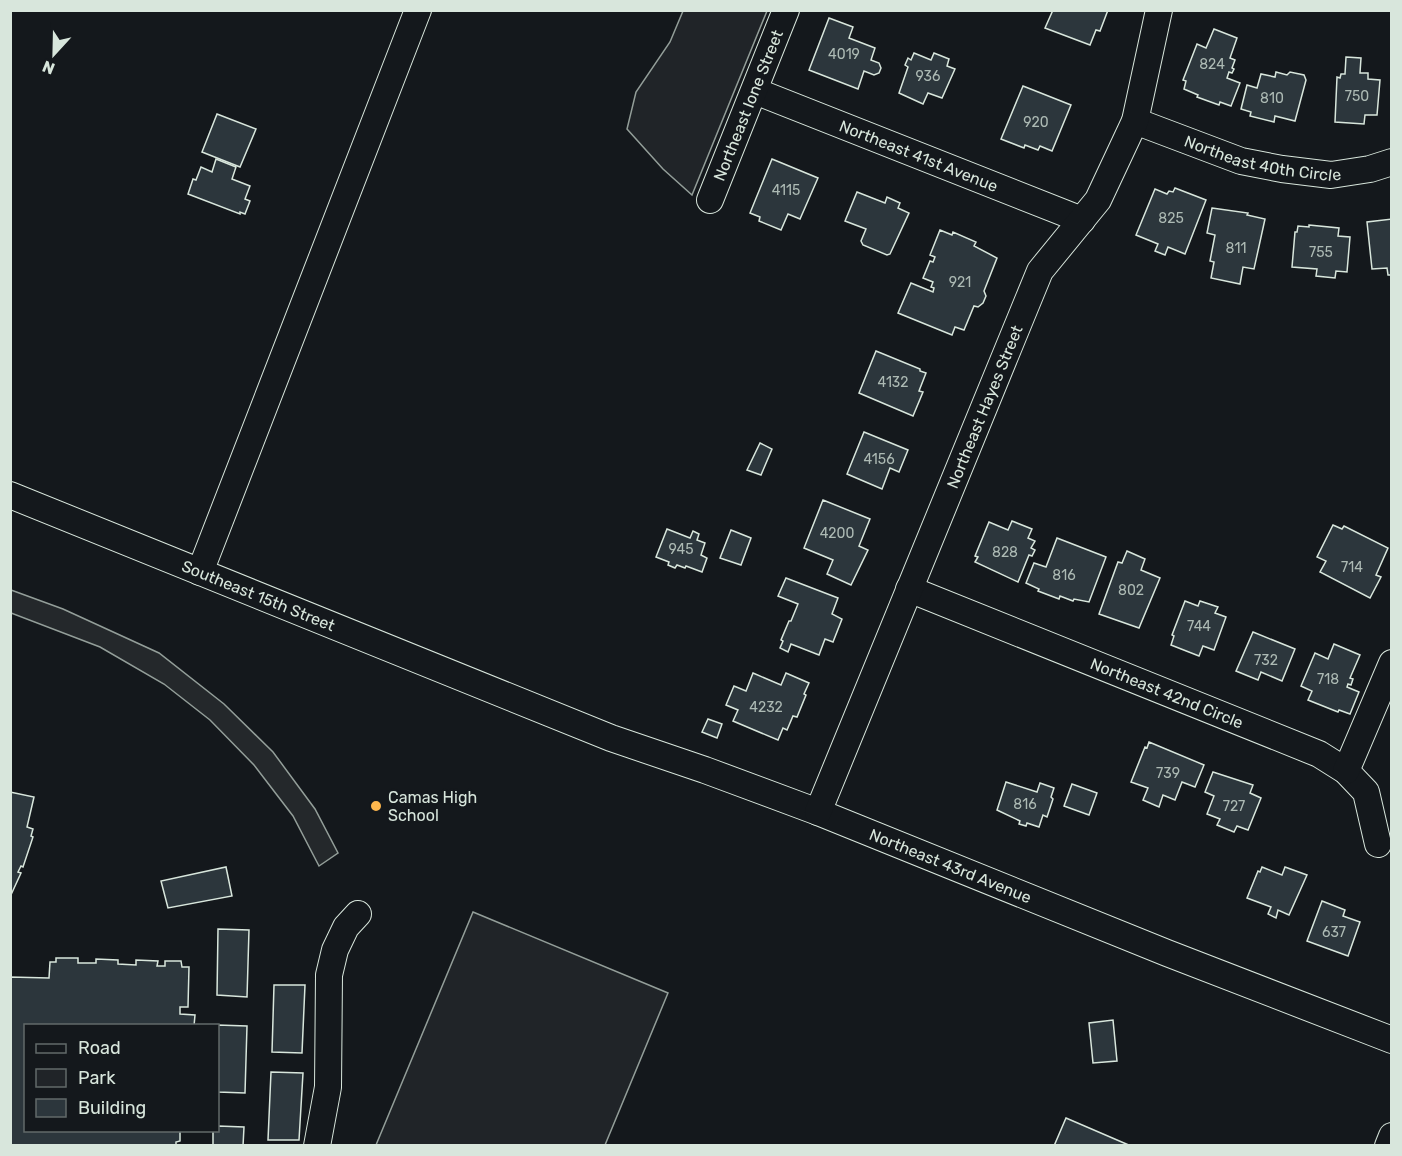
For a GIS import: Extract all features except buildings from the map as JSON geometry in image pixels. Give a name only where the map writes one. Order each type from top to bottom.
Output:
[{"type":"street","points":[[200,572],[418,10]]},
{"type":"street","name":"Northeast Ione Street","points":[[710,200],[786,10]]},
{"type":"street","name":"Northeast Hayes Street","points":[[818,812],[1040,272],[1098,200],[1135,121],[1159,10]]},
{"type":"street","name":"Northeast 41st Avenue","points":[[755,91],[1083,220]]},
{"type":"street","name":"Northeast 40th Circle","points":[[1135,121],[1241,161],[1282,169],[1331,175],[1370,169],[1392,162]]},
{"type":"street","name":"Southeast 15th Street","points":[[10,495],[506,697]]},
{"type":"street","name":"Northeast 42nd Circle","points":[[909,589],[1319,754],[1346,771],[1366,792],[1378,844]]},
{"type":"street","points":[[1346,771],[1392,663]]},
{"type":"street","name":"Northeast 43rd Avenue","points":[[506,697],[611,738],[818,812],[1392,1041]]},
{"type":"street","points":[[317,1146],[328,1087],[328,975],[335,950],[346,927],[358,914]]},
{"type":"street","points":[[1388,1146],[1392,1136]]},
{"type":"green space","points":[[683,11],[767,11],[692,195],[663,169],[627,129],[636,92],[670,42]]},
{"type":"green space","points":[[473,912],[668,993],[605,1145],[376,1145]]},
{"type":"shaded area","points":[[11,590],[63,609],[159,653],[224,704],[273,752],[315,809],[338,853],[319,866],[293,816],[254,765],[210,720],[164,684],[100,647],[11,613]]},
{"type":"place","name":"Camas High School","points":[[376,806]]}]
